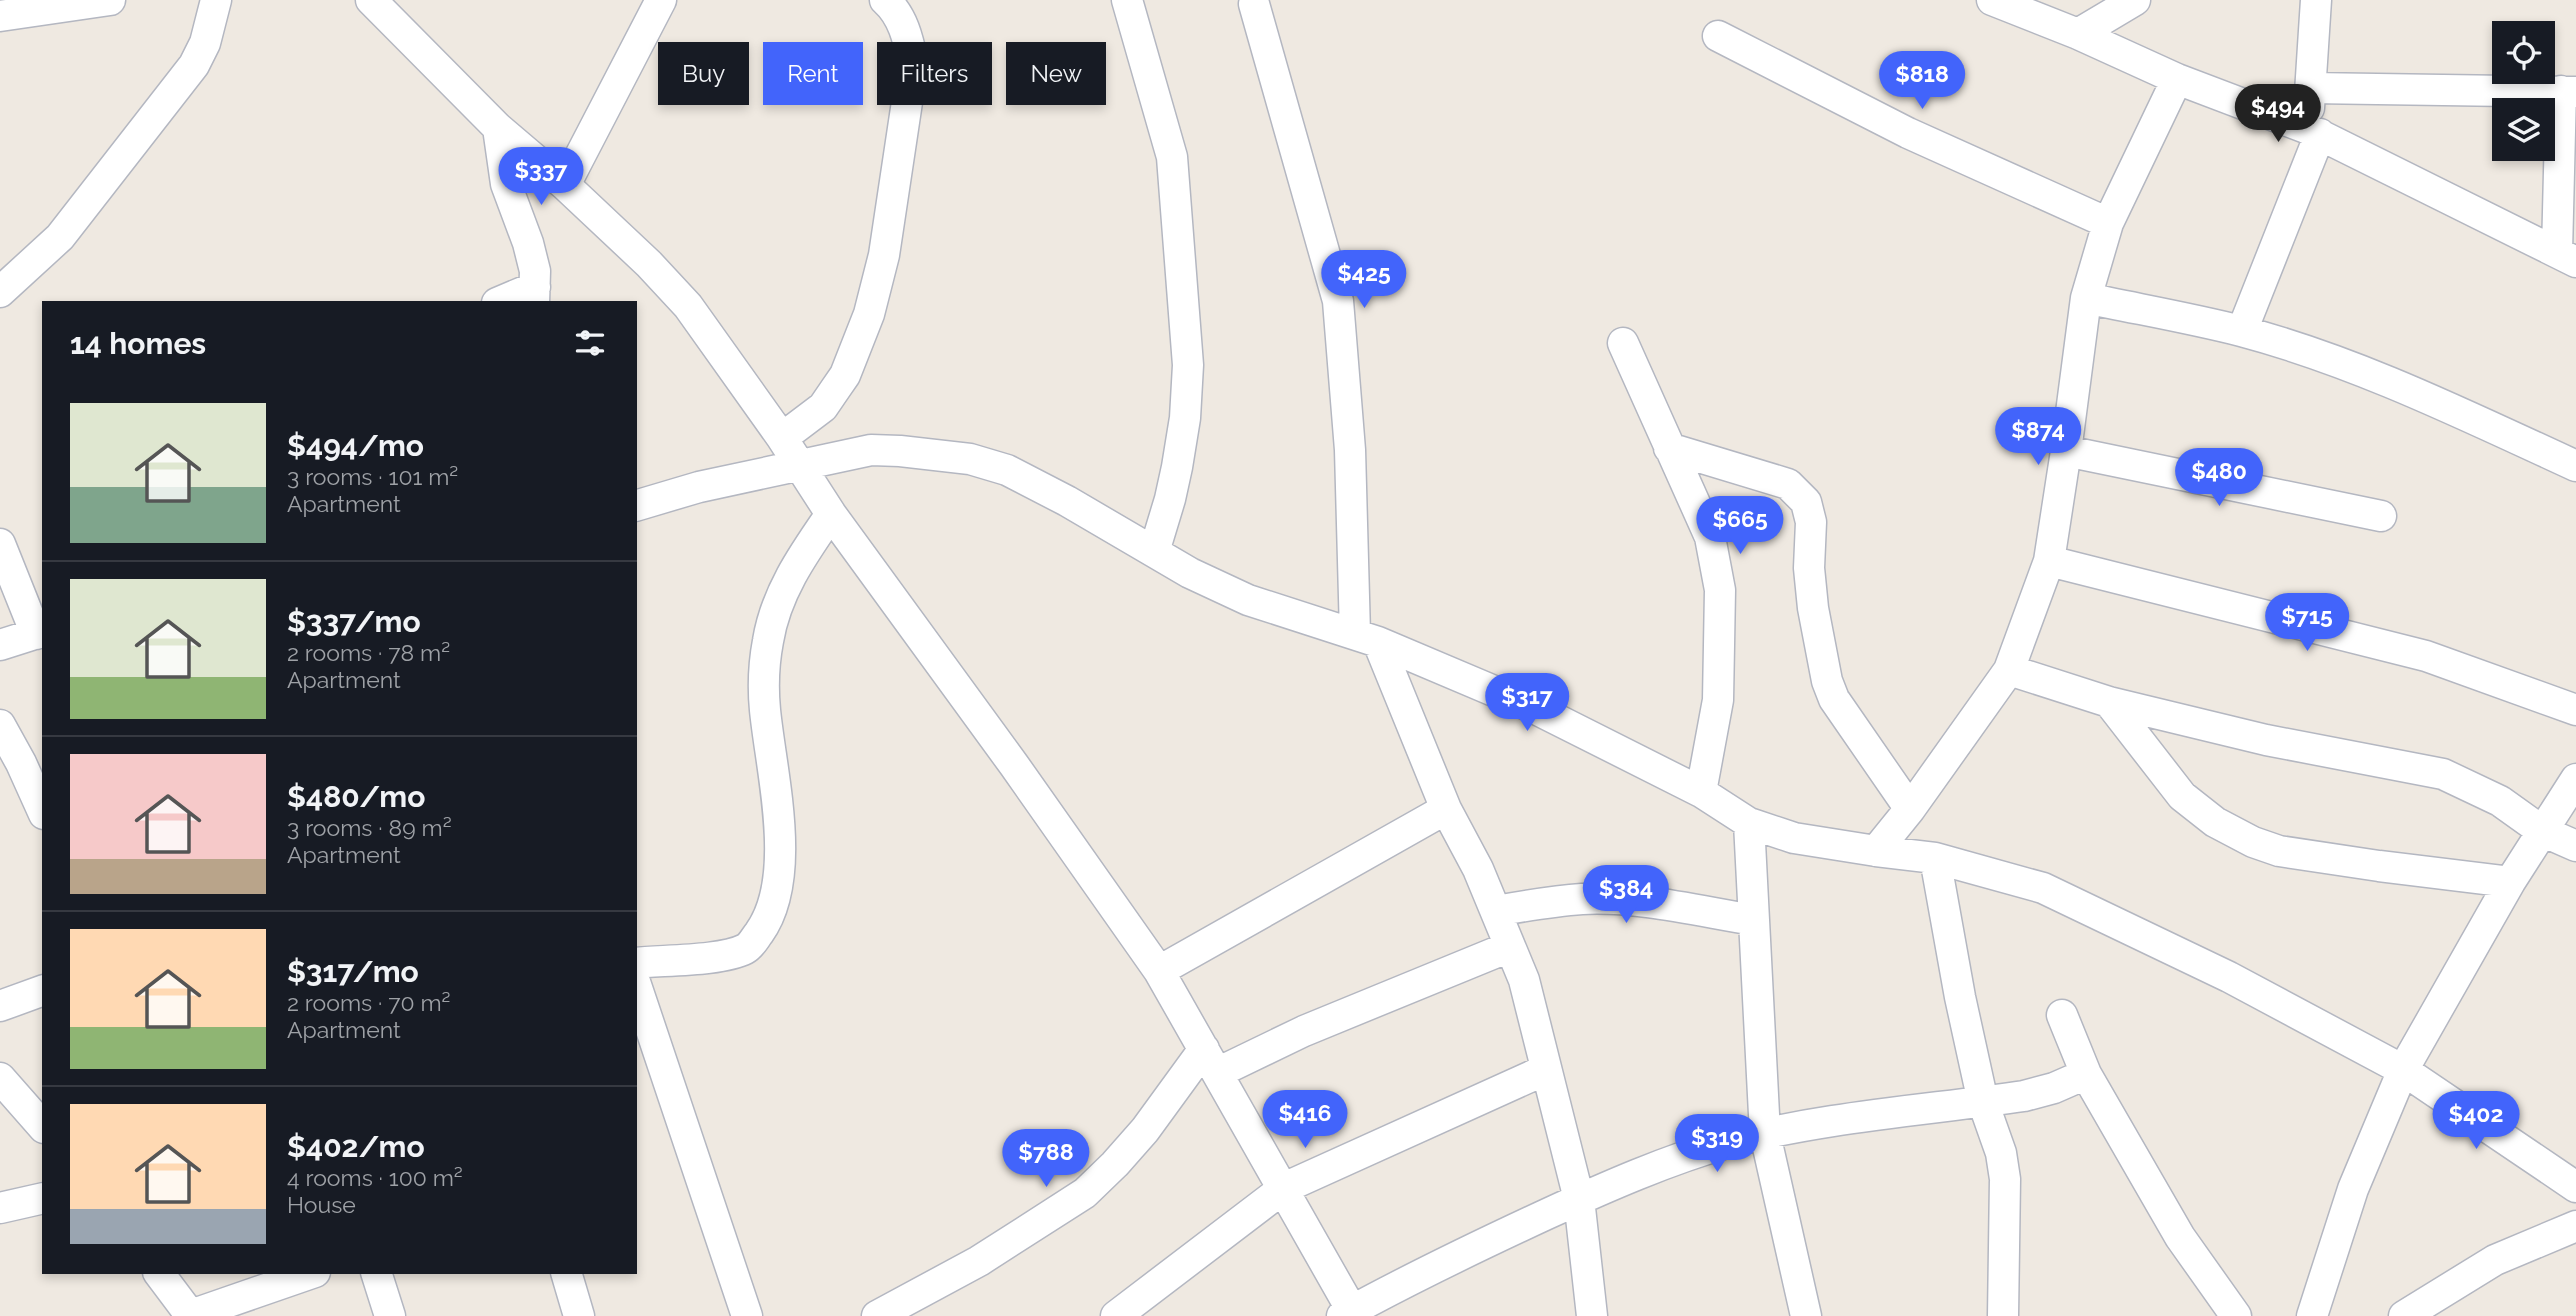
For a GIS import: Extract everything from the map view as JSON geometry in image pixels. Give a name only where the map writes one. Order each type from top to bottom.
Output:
[{"type":"street","points":[[0,16],[110,0]]},
{"type":"street","points":[[0,292],[60,237],[194,65],[205,43],[216,0]]},
{"type":"street","points":[[371,0],[498,128],[565,185],[649,264],[688,306],[782,438],[831,514],[1014,765],[1159,971],[1284,1188],[1350,1314],[1455,1256],[1579,1199],[1729,1143],[1765,1135],[2024,1096],[2054,1088],[2086,1074]]},
{"type":"street","points":[[565,185],[661,0]]},
{"type":"street","points":[[782,438],[823,407],[845,375],[869,314],[884,255],[913,62],[907,34],[893,7],[885,0]]},
{"type":"street","points":[[1126,0],[1172,157],[1188,365],[1185,418],[1177,467],[1154,552]]},
{"type":"street","points":[[1992,0],[2078,34],[2176,79],[2313,131],[2567,257],[2569,91],[2311,88]]},
{"type":"street","points":[[2078,34],[2135,0]]},
{"type":"street","points":[[2242,331],[2313,131],[2311,88],[2316,0]]},
{"type":"street","points":[[1254,4],[1338,302],[1366,638],[1446,809],[1478,869],[1524,981],[1579,1199],[1592,1316]]},
{"type":"street","points":[[1718,36],[1908,133],[2108,223]]},
{"type":"street","points":[[1876,852],[2009,670],[2049,561],[2086,298],[2108,223],[2176,79]]},
{"type":"street","points":[[498,128],[506,184],[528,243],[535,271],[534,295],[506,301]]},
{"type":"street","points":[[2086,298],[2242,331],[2388,381],[2576,466]]},
{"type":"street","points":[[1623,343],[1710,537],[1720,590],[1718,700],[1701,792]]},
{"type":"street","points":[[1669,448],[1788,484],[1806,502],[1811,522],[1809,568],[1813,608],[1827,681],[1834,699],[1910,809]]},
{"type":"street","points":[[637,505],[699,487],[871,450],[970,459],[1007,470],[1067,501],[1190,573],[1248,600],[1366,638],[1534,708],[1701,792],[1749,823],[1794,838],[1876,852],[1936,858],[2043,888],[2229,977],[2403,1070],[2576,1187]]},
{"type":"street","points":[[2066,451],[2381,516]]},
{"type":"street","points":[[637,963],[729,954],[748,948],[765,924],[775,894],[780,861],[780,813],[765,707],[768,642],[782,593],[799,560],[831,514]]},
{"type":"street","points":[[0,544],[40,632],[0,645]]},
{"type":"street","points":[[2049,561],[2427,656],[2576,709]]},
{"type":"street","points":[[2009,670],[2109,702],[2266,740],[2443,774],[2500,801],[2542,831],[2576,846]]},
{"type":"street","points":[[2109,702],[2182,796],[2216,822],[2253,842],[2279,851],[2510,882]]},
{"type":"street","points":[[0,725],[42,810]]},
{"type":"street","points":[[2312,1316],[2353,1189],[2403,1070],[2510,882],[2576,779]]},
{"type":"street","points":[[1159,971],[1446,809]]},
{"type":"street","points":[[1749,823],[1765,1135],[1806,1316]]},
{"type":"street","points":[[1936,858],[1960,996],[1983,1102],[2001,1153],[2005,1179],[2003,1316]]},
{"type":"street","points":[[1496,912],[1583,899],[1634,900],[1754,920]]},
{"type":"street","points":[[877,1316],[979,1261],[1085,1193],[1210,1061],[1304,1031],[1508,947]]},
{"type":"street","points":[[637,988],[747,1316]]},
{"type":"street","points":[[0,1006],[42,991]]},
{"type":"street","points":[[2062,1015],[2086,1074],[2180,1237],[2236,1316]]},
{"type":"street","points":[[1116,1316],[1284,1188],[1545,1070]]},
{"type":"street","points":[[0,1077],[42,1126]]},
{"type":"street","points":[[0,1208],[42,1198]]},
{"type":"street","points":[[2404,1316],[2495,1261],[2576,1226]]},
{"type":"street","points":[[159,1274],[190,1316],[308,1274]]},
{"type":"street","points":[[377,1274],[390,1316]]},
{"type":"street","points":[[567,1274],[579,1316]]}]
